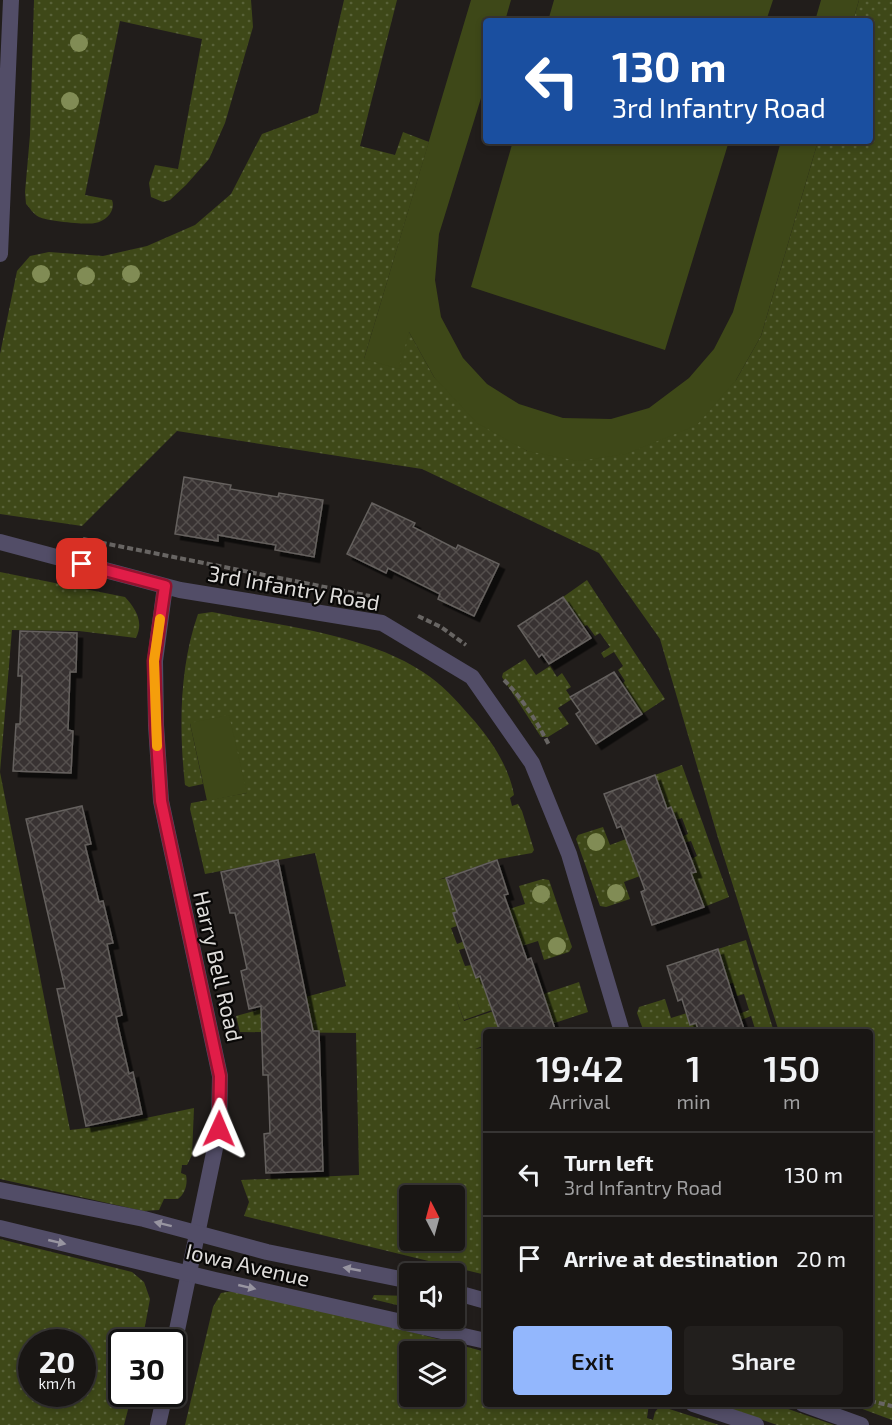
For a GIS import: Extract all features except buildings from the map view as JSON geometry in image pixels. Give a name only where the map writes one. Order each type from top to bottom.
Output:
[{"type":"street","points":[[0,254],[11,0]]},
{"type":"street","name":"3rd Infantry Road","points":[[0,542],[191,592],[382,623],[472,677],[532,763],[569,855],[621,1029]]},
{"type":"street","name":"Harry Bell Road","points":[[165,586],[154,661],[161,801],[220,1076],[219,1129],[177,1329]]},
{"type":"street","name":"Iowa Avenue","points":[[0,1190],[144,1219],[267,1252],[399,1279]]},
{"type":"street","name":"Iowa Avenue","points":[[0,1228],[483,1340]]},
{"type":"street","points":[[465,1295],[483,1300]]},
{"type":"street","points":[[158,1425],[162,1407]]},
{"type":"street","points":[[702,1407],[756,1425]]},
{"type":"street","points":[[811,1407],[861,1425]]},
{"type":"path","points":[[79,538],[361,593],[380,600]]},
{"type":"path","points":[[409,612],[441,627],[471,649]]},
{"type":"path","points":[[498,674],[515,691],[553,751]]},
{"type":"path","points":[[873,1402],[892,1406]]},
{"type":"green space","points":[[34,0],[251,0],[253,27],[225,123],[209,159],[170,200],[163,202],[151,197],[149,183],[155,165],[178,169],[202,39],[120,21],[85,195],[112,200],[111,212],[99,222],[75,223],[39,217],[26,204]]},
{"type":"green space","points":[[344,0],[397,0],[360,146],[395,155],[403,132],[429,142],[364,359],[409,332],[434,377],[527,451],[736,380],[761,336],[817,144],[873,144],[873,18],[854,18],[859,0],[892,0],[892,1420],[857,1407],[873,1407],[873,1029],[778,1029],[718,838],[660,639],[599,553],[422,469],[177,431],[82,526],[0,514],[0,354],[17,271],[30,256],[49,252],[103,256],[147,246],[195,225],[231,194],[262,134],[318,113]]},
{"type":"green space","points":[[471,0],[511,0],[506,18],[483,18],[483,92],[439,234],[435,280],[441,317],[463,358],[487,384],[519,404],[563,418],[611,419],[649,408],[689,378],[714,349],[733,312],[780,144],[817,144],[761,336],[736,380],[697,425],[626,454],[578,461],[527,451],[477,423],[434,377],[409,332],[399,369],[364,359]]},
{"type":"green space","points":[[554,0],[773,0],[767,18],[549,18]]},
{"type":"green space","points":[[821,0],[859,0],[854,18],[816,18]]},
{"type":"green space","points":[[512,144],[728,144],[665,350],[471,287]]},
{"type":"green space","points":[[0,572],[125,597],[138,616],[139,627],[136,638],[79,631],[12,630],[0,772]]},
{"type":"green space","points":[[587,580],[665,699],[642,714],[622,684],[625,681],[618,670],[623,666],[614,652],[604,658],[601,653],[610,647],[600,633],[595,636],[587,625],[583,627],[563,597]]},
{"type":"green space","points":[[212,612],[349,640],[400,659],[443,687],[477,725],[503,763],[514,795],[510,798],[512,806],[518,804],[522,811],[534,850],[532,853],[498,859],[438,880],[446,878],[457,911],[453,913],[457,926],[451,928],[457,944],[467,940],[469,947],[459,950],[465,966],[472,965],[476,977],[480,976],[492,1010],[464,1020],[454,993],[464,1021],[579,982],[588,1012],[536,1029],[483,1029],[483,1046],[475,1049],[483,1048],[483,1274],[465,1270],[465,1263],[437,1263],[244,1216],[249,1202],[241,1180],[359,1175],[356,1033],[240,1032],[236,1016],[346,986],[315,853],[205,874],[190,809],[191,803],[247,793],[190,723],[203,784],[189,787],[185,785],[181,721],[187,656],[198,614]]},
{"type":"green space","points":[[525,659],[536,675],[550,666],[557,677],[562,673],[571,687],[566,690],[572,699],[558,708],[569,724],[548,737],[541,737],[502,677],[503,673]]},
{"type":"green space","points":[[229,715],[247,793],[207,801],[190,723]]},
{"type":"green space","points":[[682,765],[729,897],[704,907],[691,873],[696,871],[691,859],[697,856],[691,841],[680,844],[678,838],[688,834],[682,818],[676,820],[671,808],[667,809],[655,775]]},
{"type":"green space","points":[[0,772],[70,1130],[112,1125],[194,1108],[192,1155],[187,1165],[182,1165],[181,1173],[186,1175],[185,1188],[178,1199],[164,1199],[159,1210],[143,1211],[0,1179]]},
{"type":"green space","points":[[603,827],[610,845],[626,839],[630,851],[636,849],[636,866],[640,876],[624,882],[630,899],[606,907],[600,906],[576,839],[578,835]]},
{"type":"green space","points":[[543,879],[549,880],[572,947],[569,952],[544,960],[538,941],[522,946],[509,909],[525,904],[519,886]]},
{"type":"green space","points":[[746,940],[773,1029],[755,1029],[751,1016],[741,1020],[739,1014],[749,1010],[744,994],[737,996],[733,983],[729,984],[718,949]]},
{"type":"green space","points":[[665,999],[671,1018],[687,1013],[690,1025],[696,1023],[698,1029],[643,1029],[637,1013],[639,1007]]},
{"type":"green space","points":[[0,1239],[132,1272],[144,1282],[150,1299],[144,1329],[108,1329],[108,1407],[129,1407],[124,1425],[0,1425]]},
{"type":"green space","points":[[233,1291],[352,1316],[445,1341],[399,1341],[399,1407],[465,1407],[465,1346],[483,1351],[483,1407],[649,1407],[647,1418],[653,1420],[655,1412],[659,1407],[663,1407],[719,1425],[185,1425],[213,1307],[221,1293]]},
{"type":"green space","points":[[374,1295],[399,1296],[399,1306],[372,1299]]},
{"type":"green space","points":[[725,1407],[783,1407],[834,1425],[777,1425]]},
{"type":"slow traffic","points":[[157,746],[154,661],[160,619]]},
{"type":"route","points":[[82,564],[165,586],[154,661],[161,801],[220,1076],[219,1129]]}]
